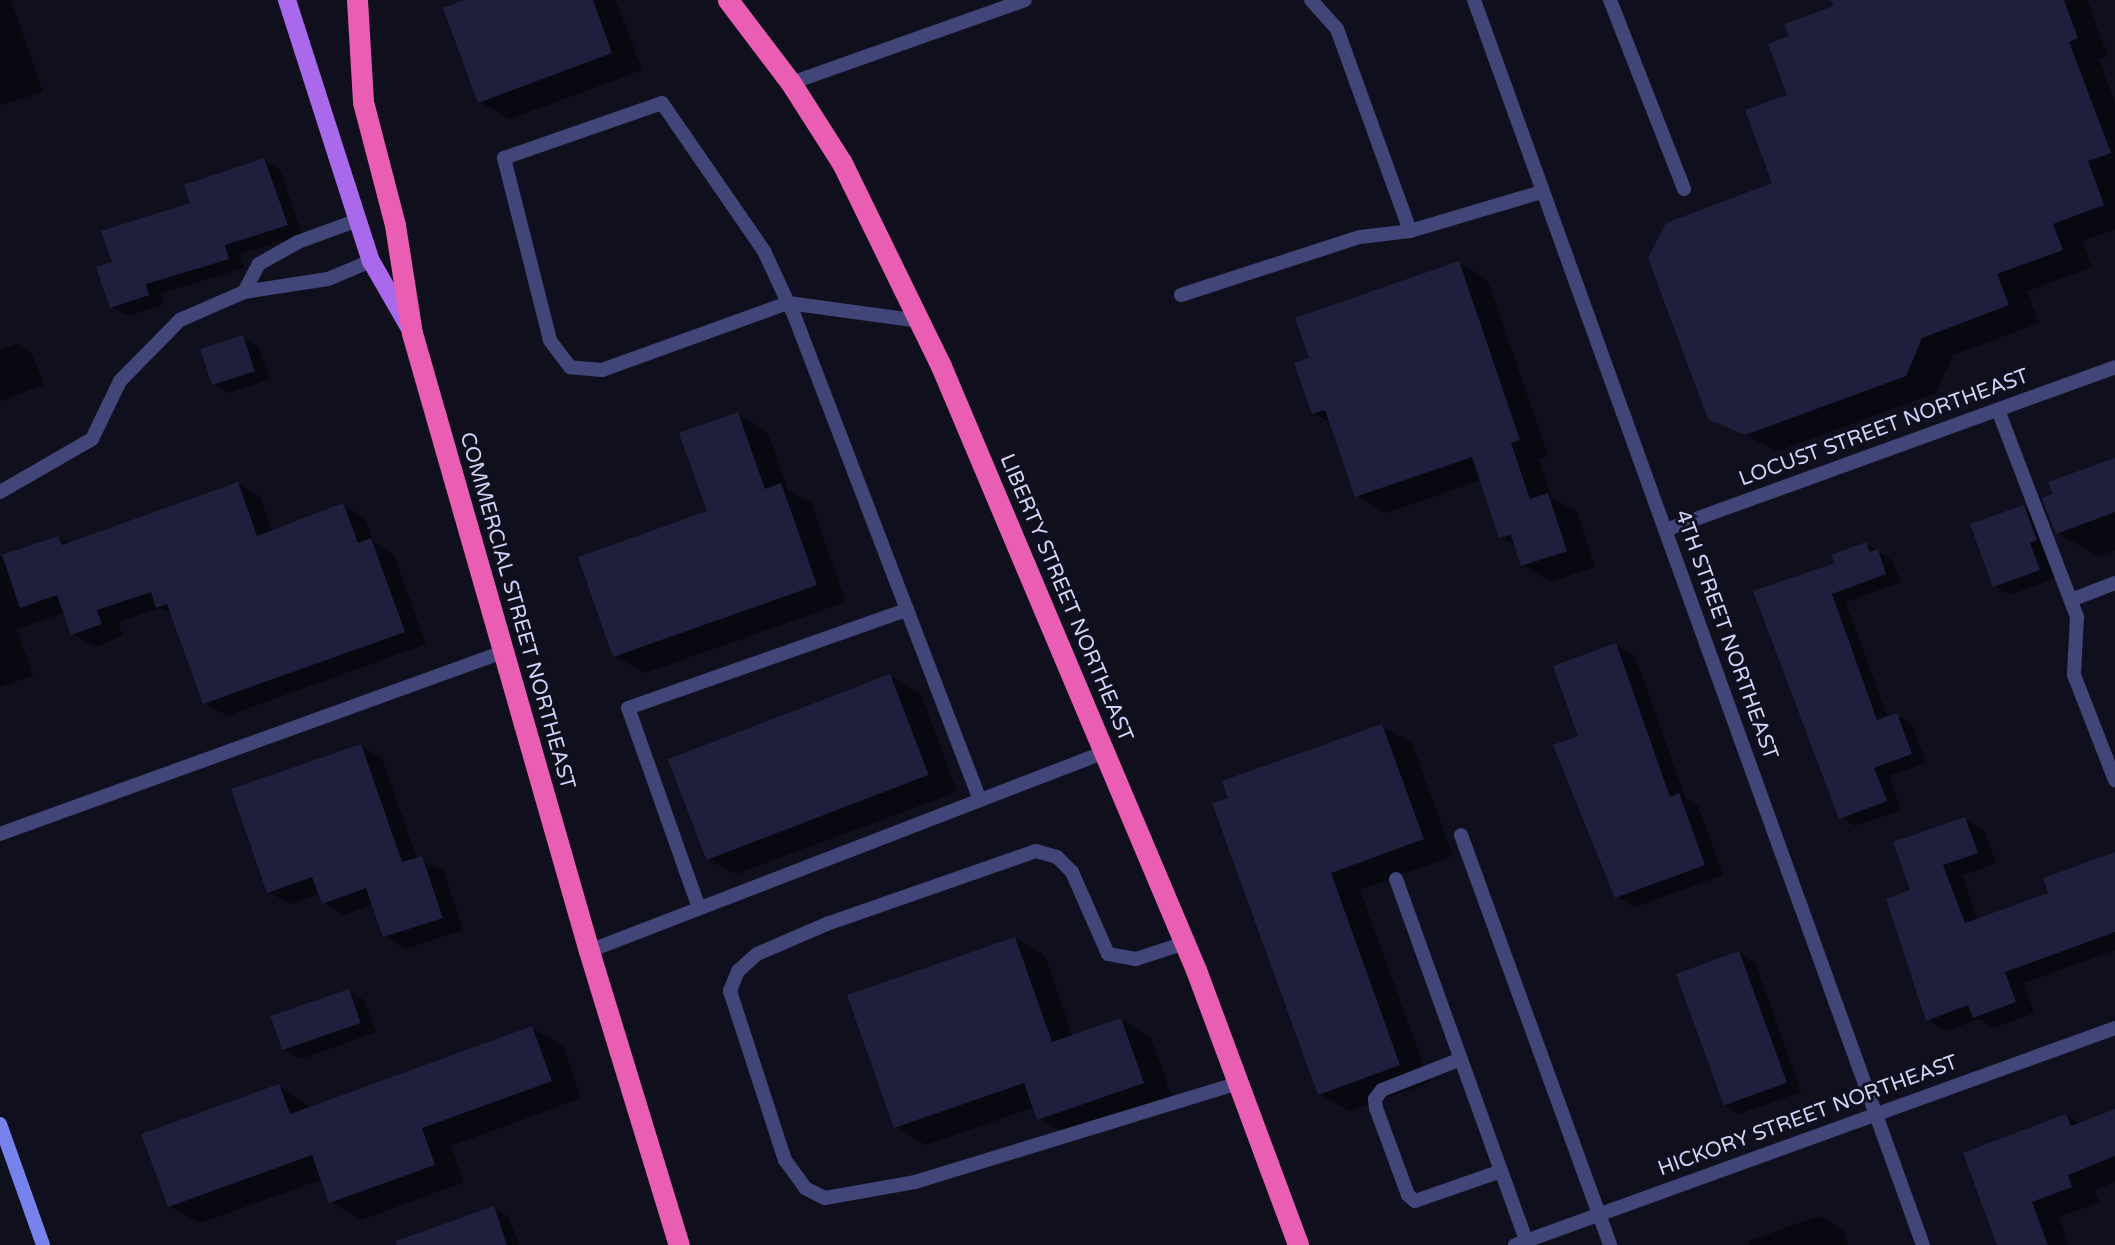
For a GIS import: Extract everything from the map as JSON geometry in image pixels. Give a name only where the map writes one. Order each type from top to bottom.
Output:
[{"type":"highway","points":[[357,0],[363,103],[395,225],[412,333]]},
{"type":"highway","name":"LIBERTY STREET NORTHEAST","points":[[728,0],[791,83],[870,216],[920,321],[1185,943],[1298,1245]]},
{"type":"highway","name":"COMMERCIAL STREET NORTHEAST","points":[[412,333],[589,951],[679,1245]]},
{"type":"main road","name":"COMMERCIAL STREET NORTHEAST","points":[[287,0],[371,261],[412,333]]},
{"type":"street","points":[[791,83],[1025,0]]},
{"type":"street","points":[[1311,0],[1337,29],[1410,231]]},
{"type":"street","name":"4TH STREET NORTHEAST","points":[[1474,0],[1647,489],[1668,529],[1923,1245]]},
{"type":"street","points":[[1610,0],[1684,189]]},
{"type":"street","points":[[920,321],[788,303],[602,370],[570,368],[550,340],[504,158],[662,103],[765,251],[788,303],[980,800]]},
{"type":"street","points":[[1181,295],[1360,237],[1410,231],[1542,192]]},
{"type":"street","points":[[244,292],[259,264],[298,242],[358,220]]},
{"type":"street","points":[[0,492],[92,439],[120,381],[180,320],[244,292],[328,279],[371,261]]},
{"type":"street","name":"LOCUST STREET NORTHEAST","points":[[1668,529],[2115,367]]},
{"type":"street","points":[[1998,410],[2071,600],[2079,630],[2074,675],[2115,780]]},
{"type":"street","points":[[2071,600],[2115,583]]},
{"type":"street","points":[[699,908],[628,708],[907,610]]},
{"type":"street","points":[[0,834],[502,652]]},
{"type":"street","points":[[589,951],[1105,752]]},
{"type":"street","points":[[1461,835],[1610,1245]]},
{"type":"street","points":[[1185,943],[1136,959],[1108,954],[1072,872],[1057,857],[1036,851],[779,944],[738,971],[730,991],[785,1160],[806,1188],[825,1198],[915,1182],[1238,1083]]},
{"type":"street","points":[[1396,879],[1501,1171],[1520,1243]]},
{"type":"street","name":"HICKORY STREET NORTHEAST","points":[[1520,1243],[2115,1028]]},
{"type":"street","points":[[1461,1059],[1382,1090],[1375,1099],[1376,1108],[1408,1195],[1415,1201],[1501,1171]]},
{"type":"street","points":[[0,1124],[43,1245]]},
{"type":"building","points":[[464,0],[593,0],[612,53],[478,103],[443,8]]},
{"type":"building","points":[[1831,0],[2064,0],[2078,38],[2069,42],[2111,153],[2088,161],[2104,205],[2053,224],[2063,250],[1997,274],[2009,305],[1922,338],[1906,376],[1745,435],[1708,419],[1648,258],[1666,223],[1772,183],[1745,110],[1787,95],[1768,44],[1789,36],[1784,24],[1834,6]]},
{"type":"building","points":[[264,158],[288,225],[225,245],[229,259],[146,284],[149,295],[110,308],[96,267],[112,262],[101,231],[190,203],[184,185]]},
{"type":"building","points":[[1459,261],[1520,440],[1511,443],[1530,499],[1548,493],[1567,551],[1521,566],[1511,535],[1499,538],[1472,457],[1355,497],[1325,410],[1312,414],[1294,363],[1309,358],[1295,318]]},
{"type":"building","points":[[243,335],[255,371],[212,385],[200,349]]},
{"type":"building","points":[[738,412],[765,489],[781,483],[817,585],[613,657],[578,557],[707,511],[679,433]]},
{"type":"building","points":[[2115,458],[2115,512],[2056,534],[2042,498],[2053,494],[2048,482]]},
{"type":"building","points":[[238,482],[257,536],[343,503],[358,543],[371,538],[405,632],[203,704],[167,604],[156,608],[151,592],[97,610],[102,624],[71,635],[57,595],[20,608],[2,555],[58,536],[62,545]]},
{"type":"building","points":[[2024,505],[2037,540],[2030,543],[2040,570],[1993,587],[1970,524]]},
{"type":"building","points":[[1866,542],[1870,552],[1878,549],[1886,574],[1832,594],[1877,720],[1897,713],[1912,754],[1874,768],[1887,801],[1839,819],[1753,591],[1835,563],[1831,555]]},
{"type":"building","points":[[1616,643],[1670,797],[1679,793],[1705,865],[1615,898],[1553,745],[1578,736],[1553,666]]},
{"type":"building","points":[[890,674],[929,775],[707,860],[668,759]]},
{"type":"building","points":[[1382,724],[1424,839],[1331,873],[1400,1065],[1318,1095],[1212,803],[1228,798],[1222,781]]},
{"type":"building","points":[[361,744],[402,862],[422,856],[443,918],[383,937],[366,888],[322,904],[312,877],[267,893],[231,789]]},
{"type":"building","points":[[1965,817],[1978,853],[1943,865],[1965,923],[2048,893],[2043,878],[2115,852],[2115,932],[2005,972],[2016,1002],[1973,1018],[1968,1005],[1926,1021],[1886,899],[1910,890],[1893,842]]},
{"type":"building","points":[[1015,937],[1052,1042],[1121,1018],[1144,1083],[1037,1120],[1024,1083],[894,1128],[847,995]]},
{"type":"building","points":[[1739,951],[1787,1083],[1724,1105],[1676,974]]},
{"type":"building","points":[[349,989],[361,1023],[282,1050],[271,1016]]},
{"type":"building","points":[[532,1026],[552,1081],[422,1128],[435,1165],[329,1203],[312,1155],[168,1207],[141,1134],[279,1084],[290,1114]]},
{"type":"building","points":[[2115,1109],[2115,1156],[2068,1175],[2072,1187],[2032,1202],[2048,1245],[1997,1245],[1963,1153],[2066,1114],[2071,1126]]},
{"type":"building","points":[[494,1206],[507,1245],[397,1245],[396,1241]]}]
